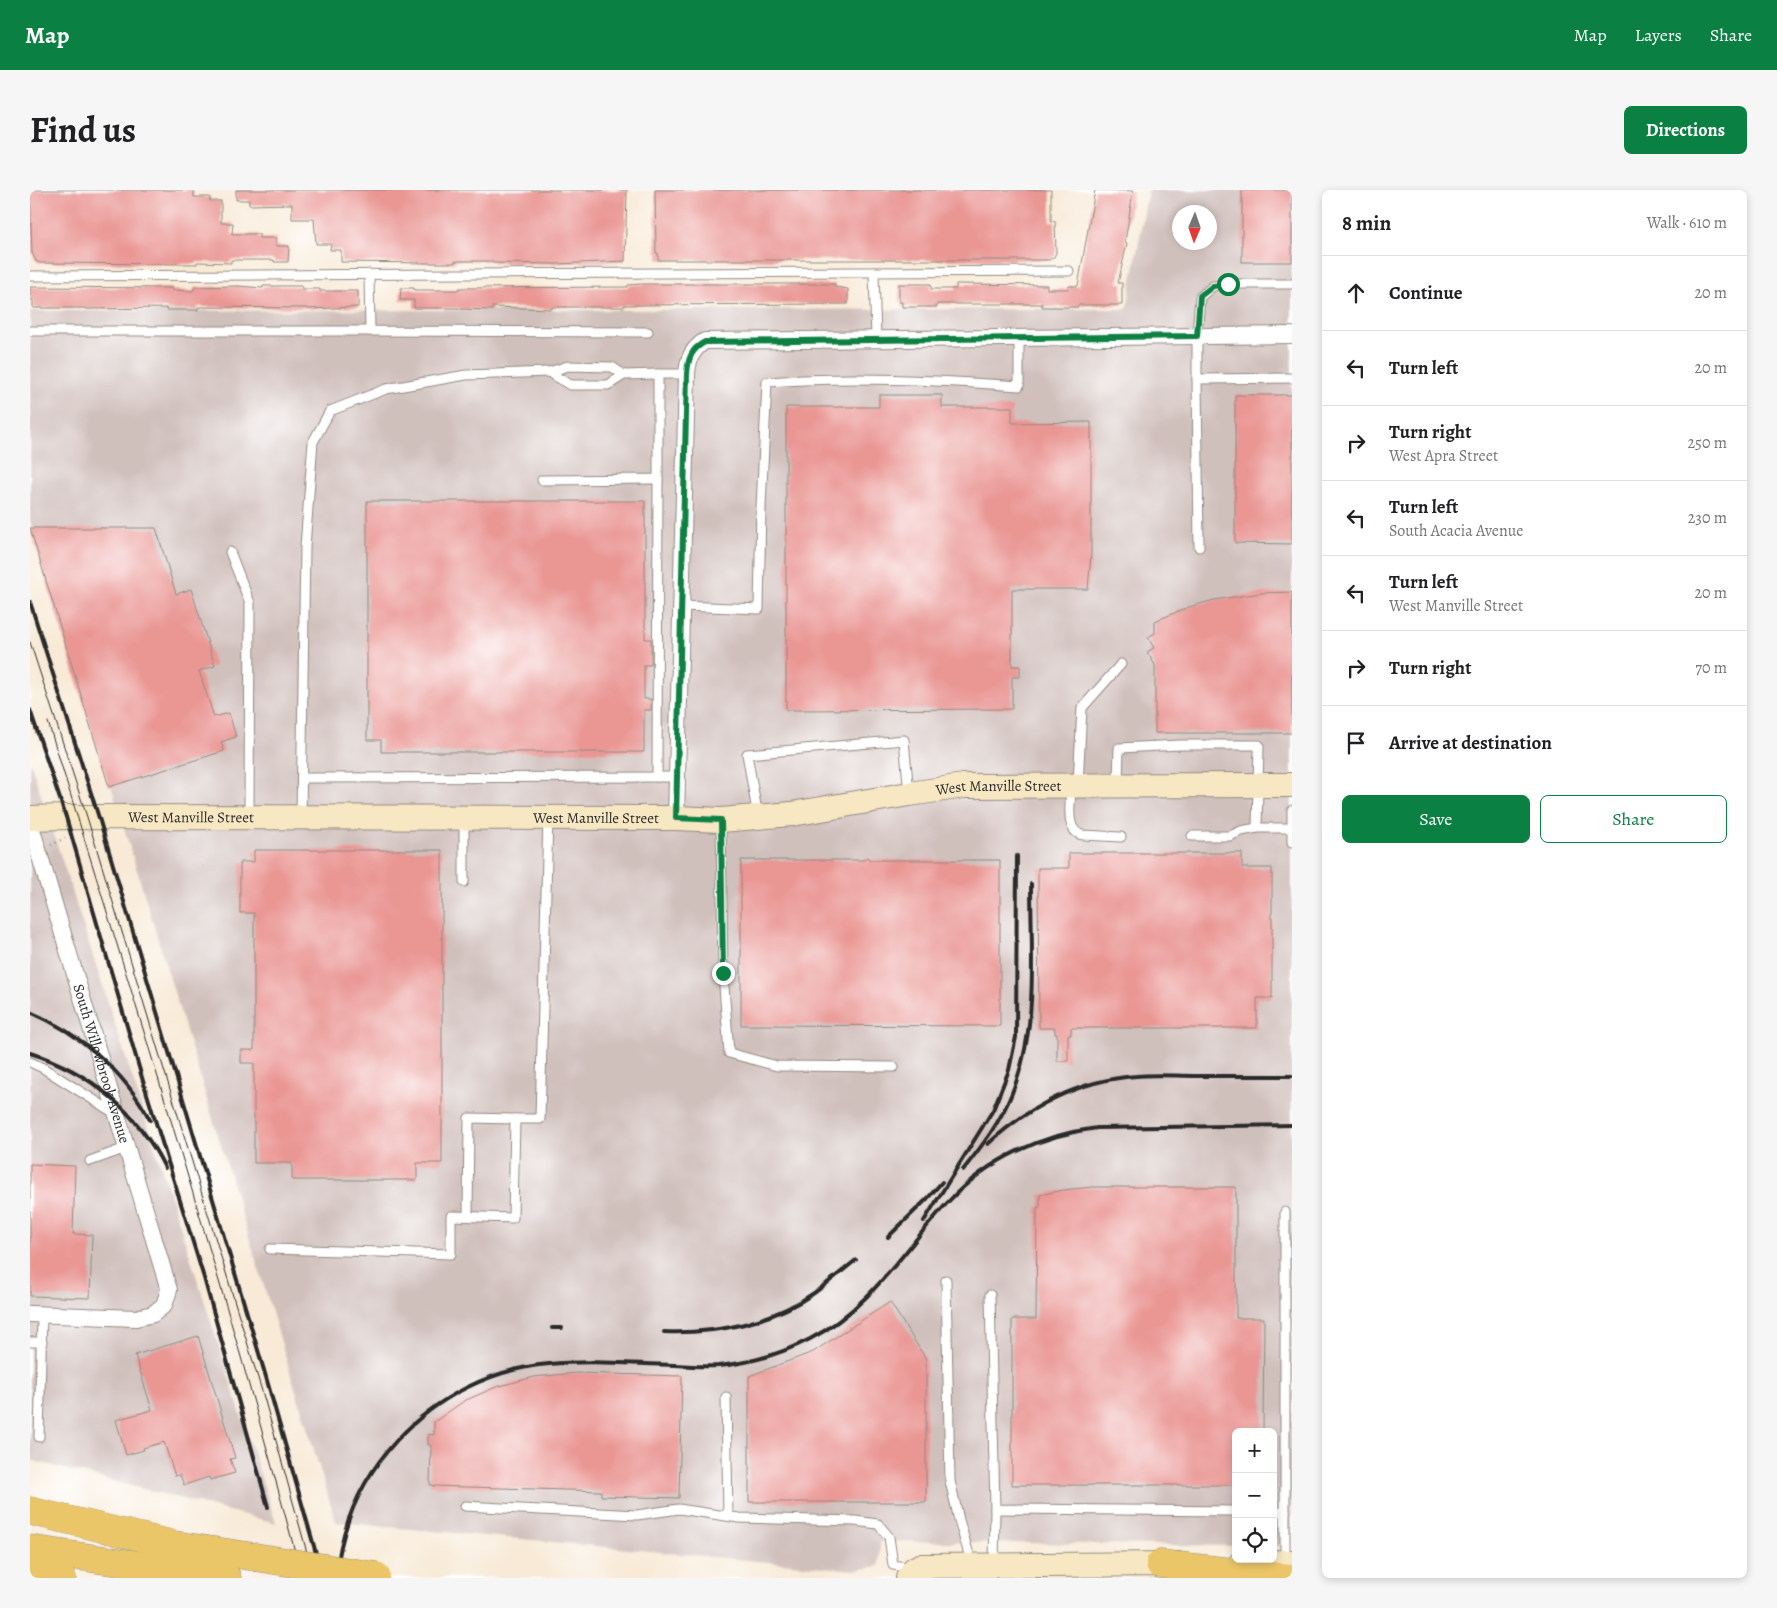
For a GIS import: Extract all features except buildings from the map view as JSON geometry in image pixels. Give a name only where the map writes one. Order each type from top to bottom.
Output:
[{"type":"highway","points":[[30,1511],[175,1545],[381,1577]]},
{"type":"highway","points":[[30,1549],[227,1578]]},
{"type":"highway","points":[[30,1563],[125,1578]]},
{"type":"highway","points":[[1160,1564],[1289,1567]]},
{"type":"highway","points":[[30,1573],[62,1578]]},
{"type":"street","points":[[676,818],[687,374],[688,361],[693,350],[705,342],[1292,335]]},
{"type":"street","name":"West Manville Street","points":[[30,818],[77,816],[464,817],[721,820],[792,814],[964,786],[1075,784],[1292,785]]},
{"type":"street","name":"South Willowbrook Avenue","points":[[30,823],[169,1290],[164,1305],[153,1314],[136,1318],[36,1314]]},
{"type":"street","points":[[911,1573],[920,1566],[1160,1564]]},
{"type":"lane","points":[[30,276],[1069,271]]},
{"type":"lane","points":[[874,272],[876,340]]},
{"type":"lane","points":[[369,274],[370,331]]},
{"type":"lane","points":[[1199,547],[1197,336],[1200,296],[1213,286],[1228,284],[1292,284]]},
{"type":"lane","points":[[30,331],[648,332]]},
{"type":"lane","points":[[681,606],[759,609],[761,507],[767,382],[832,379],[964,382],[1019,386],[1020,338]]},
{"type":"lane","points":[[301,817],[305,547],[313,442],[330,411],[386,390],[466,375],[549,372],[568,366],[612,367],[624,375]]},
{"type":"lane","points":[[549,372],[570,385],[608,385],[624,375],[687,374]]},
{"type":"lane","points":[[656,777],[658,374]]},
{"type":"lane","points":[[1197,379],[1292,378]]},
{"type":"lane","points":[[542,480],[658,479]]},
{"type":"lane","points":[[230,552],[250,603],[249,817]]},
{"type":"lane","points":[[1121,664],[1082,708],[1070,819],[1073,830],[1078,834],[1121,837]]},
{"type":"lane","points":[[758,818],[747,754],[904,740],[909,794]]},
{"type":"lane","points":[[1118,784],[1119,748],[1180,745],[1259,746],[1257,828]]},
{"type":"lane","points":[[302,778],[677,777]]},
{"type":"lane","points":[[1292,810],[1292,842]]},
{"type":"lane","points":[[464,817],[464,882]]},
{"type":"lane","points":[[468,1216],[464,1118],[540,1120],[548,818]]},
{"type":"lane","points":[[721,820],[723,973],[729,1053],[777,1066],[894,1067]]},
{"type":"lane","points":[[1192,836],[1224,836],[1257,828],[1292,828]]},
{"type":"lane","points":[[30,1062],[43,1068],[116,1114]]},
{"type":"lane","points":[[270,1250],[451,1254],[452,1216],[513,1218],[515,1119]]},
{"type":"lane","points":[[90,1161],[126,1148]]},
{"type":"lane","points":[[1285,1212],[1285,1512],[1289,1567]]},
{"type":"lane","points":[[946,1280],[950,1482],[959,1520],[983,1566]]},
{"type":"lane","points":[[983,1566],[995,1509],[990,1295]]},
{"type":"lane","points":[[36,1314],[42,1342],[39,1437]]},
{"type":"lane","points":[[30,1342],[42,1342]]},
{"type":"lane","points":[[726,1397],[728,1516]]},
{"type":"lane","points":[[465,1506],[637,1515],[679,1509],[728,1516],[855,1521],[878,1524],[890,1537],[893,1565],[911,1573]]},
{"type":"lane","points":[[995,1509],[1232,1511]]},
{"type":"lane","points":[[1277,1512],[1285,1512]]},
{"type":"path","points":[[47,847],[65,838]]},
{"type":"shaded area","points":[[1148,190],[1292,190],[1292,1546],[1277,1546],[1277,1428],[1232,1428],[1232,1546],[880,1541],[879,1566],[855,1570],[336,1522],[30,520],[30,311],[1127,309]]},
{"type":"shaded area","points":[[30,761],[276,1523],[30,1460]]},
{"type":"tram line","points":[[30,642],[87,817],[265,1401],[314,1578]]},
{"type":"tram line","points":[[48,722],[211,1255],[243,1363],[302,1578]]},
{"type":"railway","points":[[30,602],[99,818],[266,1377],[323,1578]]},
{"type":"railway","points":[[30,710],[66,817],[143,1081],[204,1278],[268,1507]]},
{"type":"railway","points":[[924,1221],[993,1110],[1009,1070],[1016,1037],[1017,856]]},
{"type":"railway","points":[[963,1170],[997,1123],[1012,1093],[1021,1068],[1030,1016],[1032,990],[1031,884]]},
{"type":"railway","points":[[30,1012],[66,1031],[99,1056],[128,1086],[150,1120]]},
{"type":"railway","points":[[30,1053],[72,1071],[110,1096],[141,1129],[165,1168]]},
{"type":"railway","points":[[988,1144],[1004,1130],[1038,1107],[1056,1097],[1095,1083],[1151,1075],[1292,1076]]},
{"type":"railway","points":[[336,1578],[348,1521],[363,1487],[373,1471],[397,1440],[413,1425],[447,1398],[466,1388],[506,1372],[549,1364],[596,1362],[712,1366],[742,1363],[765,1357],[810,1339],[832,1326],[851,1311],[886,1276],[933,1219],[964,1186],[998,1161],[1017,1151],[1056,1136],[1097,1128],[1292,1125]]},
{"type":"railway","points":[[888,1237],[942,1182]]},
{"type":"railway","points":[[664,1332],[703,1331],[723,1328],[761,1319],[780,1312],[814,1293],[856,1260]]},
{"type":"railway","points":[[552,1328],[562,1328]]},
{"type":"route","points":[[723,973],[721,820],[676,818],[687,374],[688,361],[693,350],[705,342],[1197,336],[1200,296],[1213,286],[1228,284]]}]
